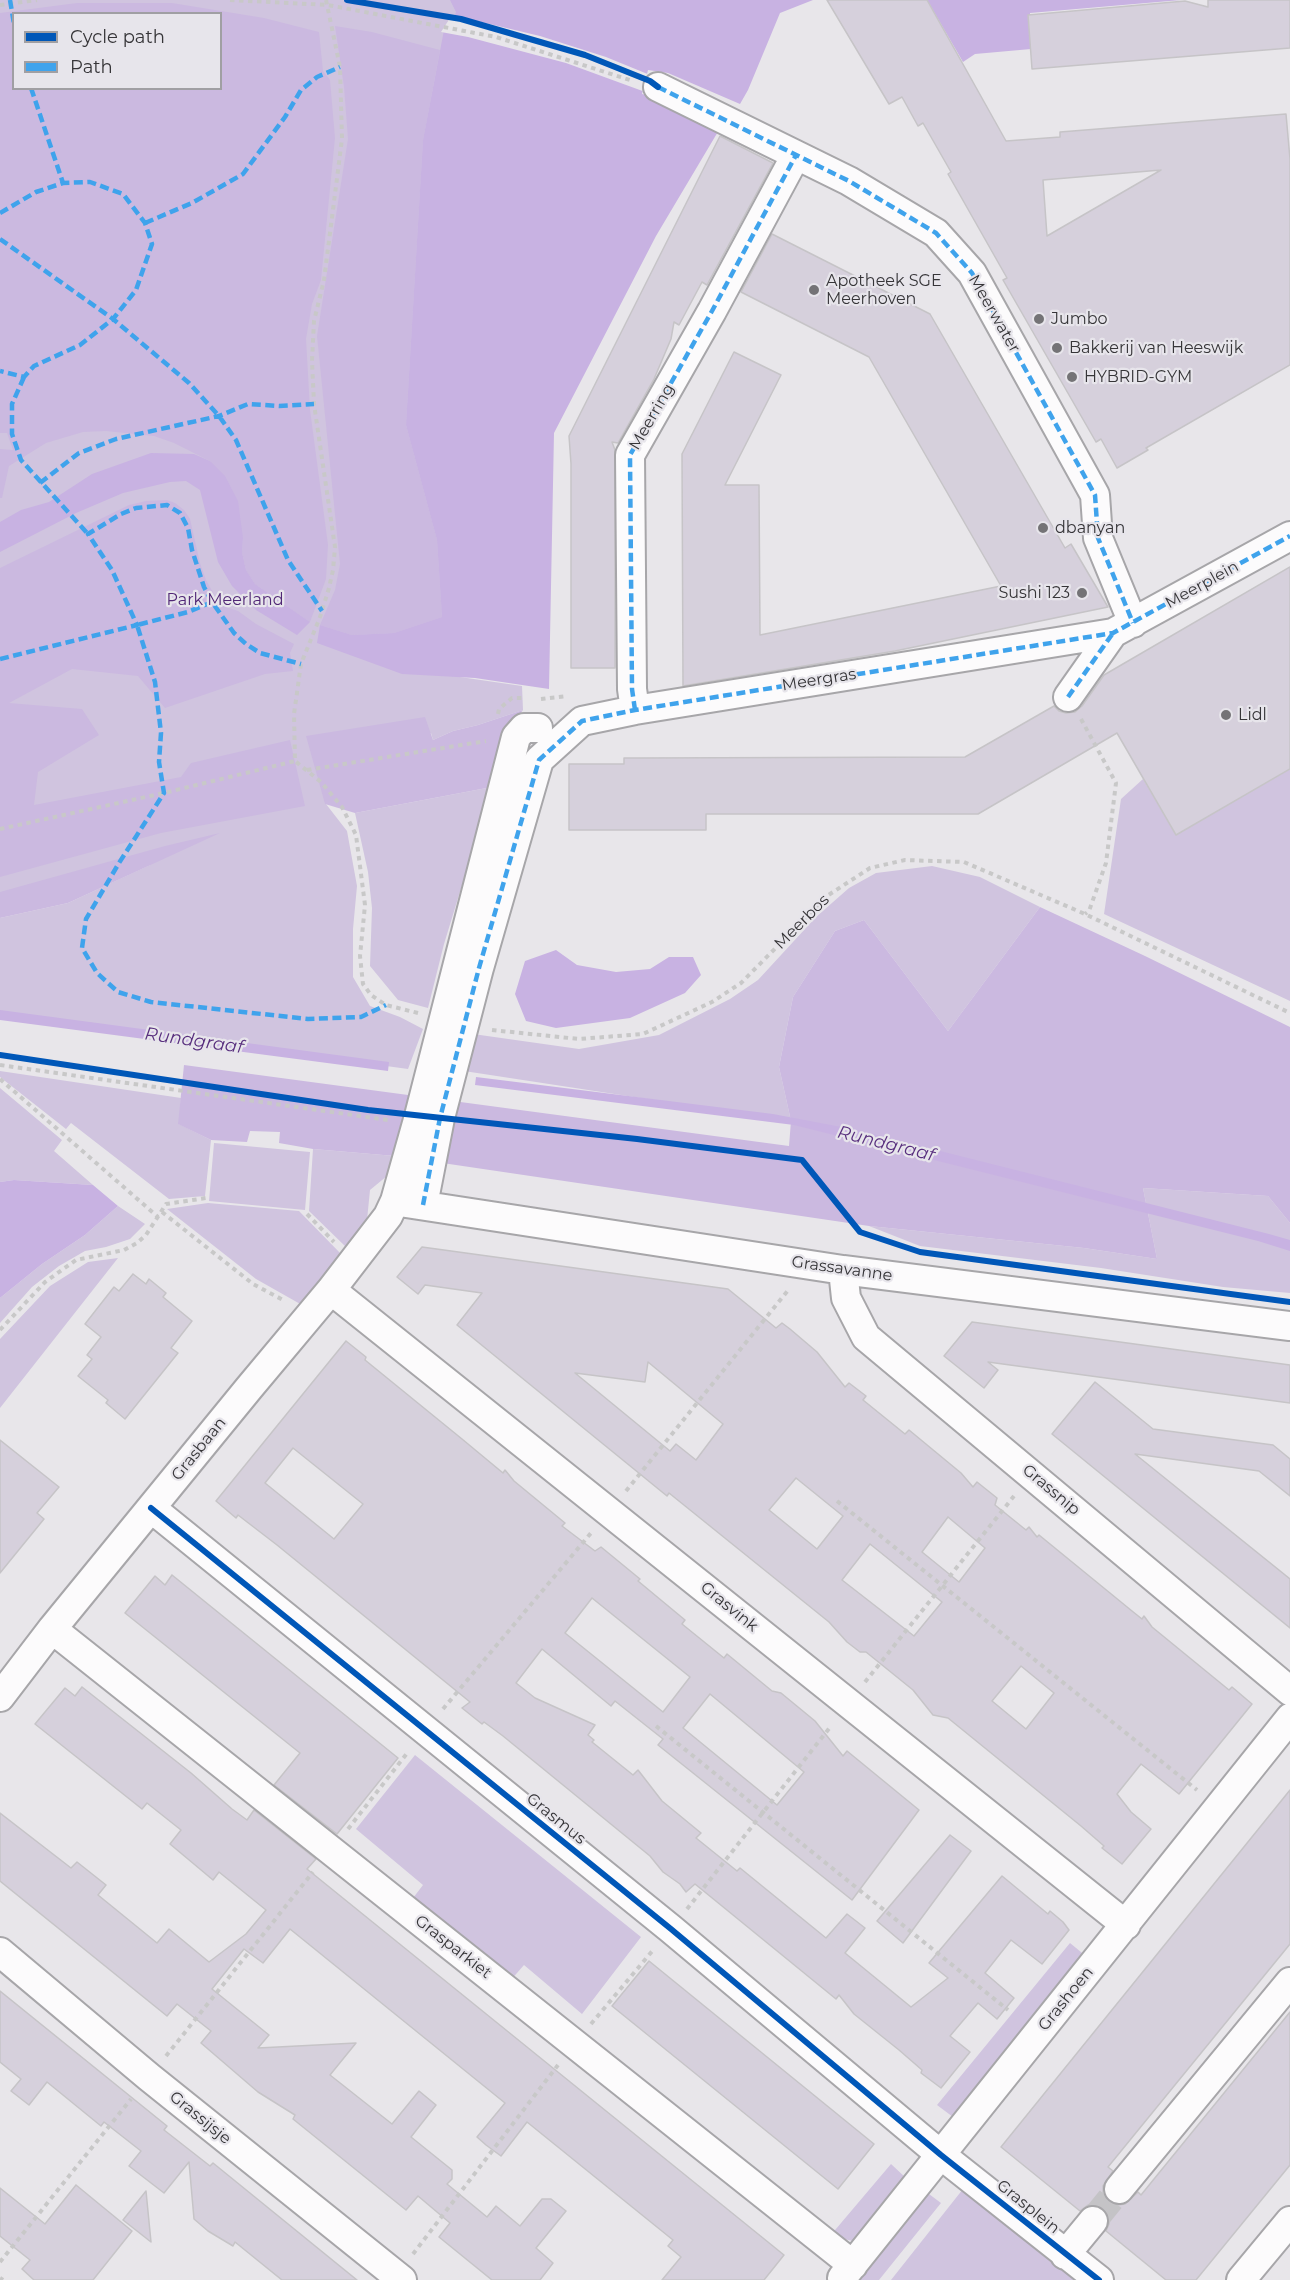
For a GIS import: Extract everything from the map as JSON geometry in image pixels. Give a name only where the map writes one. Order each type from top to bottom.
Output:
[{"type":"street","name":"Meerwater","points":[[648,84],[849,181],[936,233],[972,273],[1095,495],[1098,538],[1123,628]]},
{"type":"street","name":"Meerring","points":[[635,710],[632,689],[630,455],[712,311],[796,155]]},
{"type":"street","name":"Meerplein","points":[[1123,628],[1290,536]]},
{"type":"street","points":[[1068,697],[1123,628]]},
{"type":"street","name":"Meergras","points":[[454,1023],[539,760],[582,721],[635,710],[1123,628]]},
{"type":"street","points":[[423,1205],[440,1118],[454,1023],[516,737],[524,728],[538,728]]},
{"type":"street","name":"Grasbaan","points":[[0,1697],[52,1629],[332,1290],[388,1216],[395,1201],[418,1120],[454,1023]]},
{"type":"street","name":"Grassavanne","points":[[395,1201],[843,1270],[1290,1326]]},
{"type":"street","name":"Grassnip","points":[[843,1270],[846,1298],[866,1337],[1290,1691]]},
{"type":"street","name":"Grasvink","points":[[332,1290],[1126,1925]]},
{"type":"street","name":"Grasmus","points":[[151,1508],[671,1929],[941,2155]]},
{"type":"street","name":"Grasparkiet","points":[[52,1629],[574,2044],[847,2273]]},
{"type":"street","name":"Grashoen","points":[[847,2273],[1290,1718]]},
{"type":"street","name":"Grassijsje","points":[[0,1952],[149,2077],[399,2278]]},
{"type":"street","points":[[1119,2189],[1290,1982]]},
{"type":"street","name":"Grasplein","points":[[941,2155],[1099,2280]]},
{"type":"street","points":[[1065,2255],[1093,2221]]},
{"type":"street","points":[[1241,2280],[1290,2221]]},
{"type":"path","points":[[0,5],[38,0]]},
{"type":"path","points":[[230,0],[327,2],[496,37],[648,84]]},
{"type":"path","points":[[0,829],[295,761],[294,714],[301,664],[320,618],[333,570],[335,547],[315,404],[313,341],[314,321],[324,280],[342,139],[340,68],[327,2]]},
{"type":"path","points":[[491,28],[512,34]]},
{"type":"path","points":[[618,68],[648,84]]},
{"type":"path","points":[[537,699],[578,695]]},
{"type":"path","points":[[1068,697],[1116,783],[1106,863],[1089,910],[1085,914]]},
{"type":"path","points":[[496,719],[499,709],[512,698],[529,699]]},
{"type":"path","points":[[306,770],[489,740]]},
{"type":"path","points":[[0,1065],[418,1120]]},
{"type":"path","points":[[0,1079],[158,1217]]},
{"type":"path","points":[[265,1095],[418,1120]]},
{"type":"path","points":[[0,1330],[45,1282],[76,1260],[124,1250],[137,1243],[146,1235],[166,1204],[206,1198]]},
{"type":"path","points":[[162,1212],[253,1284],[311,1315]]},
{"type":"path","points":[[307,1214],[354,1262]]},
{"type":"path","points":[[0,2262],[331,1851],[425,1730],[609,1512],[808,1265]]},
{"type":"path","points":[[399,2278],[574,2044],[671,1929],[1031,1474]]},
{"type":"path","points":[[837,1501],[1219,1807]]},
{"type":"path","points":[[656,1726],[1008,2010]]},
{"type":"green space","name":"Park Meerland","points":[[0,0],[595,0],[460,677],[522,686],[523,710],[453,731],[433,740],[431,733],[326,804],[347,831],[357,886],[353,929],[353,977],[370,1006],[400,1017],[423,1029],[408,1069],[0,1013],[0,918],[68,903],[150,865],[0,895]]},
{"type":"green space","points":[[1290,769],[1290,1001],[1104,914],[1121,799],[1143,779],[1176,835]]},
{"type":"green space","points":[[492,787],[444,944],[428,1008],[398,1000],[370,966],[372,908],[368,872],[355,813]]},
{"type":"green space","points":[[932,866],[980,877],[1040,907],[948,1031],[864,920],[835,931],[793,997],[779,1067],[791,1121],[464,1071],[473,1034],[579,1049],[659,1035],[730,999],[758,980],[816,917],[849,888],[876,873]]},
{"type":"green space","points":[[0,1071],[181,1098],[179,1124],[211,1140],[205,1196],[169,1199],[71,1123],[66,1129],[0,1077]]},
{"type":"green space","points":[[0,1088],[62,1140],[54,1151],[93,1185],[14,1180],[0,1182]]},
{"type":"green space","points":[[214,1143],[310,1152],[305,1210],[209,1201]]},
{"type":"green space","points":[[313,1149],[395,1156],[393,1171],[370,1190],[367,1220],[347,1248],[309,1211]]},
{"type":"green space","points":[[1143,1188],[1268,1196],[1290,1223],[1290,1293],[1223,1287],[1101,1268],[920,1246],[869,1226],[1084,1248],[1157,1259]]},
{"type":"green space","points":[[208,1203],[299,1211],[342,1255],[302,1305],[256,1279],[167,1209]]},
{"type":"green space","points":[[118,1206],[145,1224],[130,1239],[85,1251],[59,1266],[32,1287],[0,1323],[0,1298],[42,1264],[85,1235]]},
{"type":"green space","points":[[118,1258],[0,1408],[0,1339],[50,1286],[88,1262]]},
{"type":"green space","points":[[415,1755],[641,1937],[582,2014],[524,1965],[510,1981],[410,1902],[423,1885],[356,1829]]},
{"type":"green space","points":[[1070,1943],[1087,1957],[953,2117],[937,2105]]},
{"type":"green space","points":[[891,2164],[906,2178],[853,2241],[830,2236]]},
{"type":"green space","points":[[963,2189],[1077,2280],[891,2280]]},
{"type":"green space","points":[[925,2191],[941,2203],[879,2280],[854,2280]]},
{"type":"shaded area","points":[[77,3],[172,3],[264,18],[319,32],[323,71],[330,80],[335,138],[321,280],[312,304],[306,339],[310,410],[328,545],[326,579],[310,622],[255,584],[246,570],[242,552],[243,538],[210,461],[154,436],[106,431],[83,432],[46,443],[9,466],[2,498],[0,498],[0,449],[13,450],[7,433],[0,433],[0,13]]},
{"type":"shaded area","points":[[335,26],[372,32],[440,50],[423,140],[406,425],[437,540],[442,617],[394,633],[352,635],[320,625],[335,590],[340,564],[317,336],[348,139],[344,87]]},
{"type":"shaded area","points":[[167,500],[184,510],[190,519],[200,563],[206,580],[220,605],[238,611],[256,624],[294,644],[290,653],[293,671],[265,674],[165,708],[138,676],[72,669],[9,703],[82,709],[99,735],[38,772],[34,805],[181,777],[191,763],[290,740],[305,806],[161,833],[0,877],[0,568],[129,505]]},
{"type":"shaded area","points":[[523,710],[508,729],[492,787],[355,813],[325,804],[306,736],[425,717],[433,740],[453,731]]},
{"type":"shaded area","points":[[220,833],[68,903],[0,918],[0,892]]},
{"type":"shaded area","points":[[1040,907],[1290,1027],[1290,1223],[1268,1196],[1143,1188],[1157,1259],[1084,1248],[869,1226],[395,1156],[313,1149],[279,1143],[280,1132],[250,1131],[247,1142],[211,1140],[178,1124],[184,1065],[789,1146],[791,1121],[779,1067],[793,997],[835,931],[864,920],[948,1031]]},
{"type":"water","points":[[450,0],[813,0],[780,13],[740,104],[668,73],[648,70],[642,94],[659,98],[719,130],[656,236],[554,433],[549,689],[475,678],[402,674],[317,643],[320,625],[352,635],[394,633],[442,617],[437,540],[406,425],[423,140],[444,30],[453,20],[456,12]]},
{"type":"water","points":[[927,0],[1181,0],[1030,13],[1031,49],[975,54],[963,62]]},
{"type":"water","points":[[151,453],[194,454],[210,461],[225,476],[238,501],[243,538],[242,552],[246,570],[255,584],[310,622],[297,635],[256,610],[232,586],[218,562],[200,490],[186,481],[170,482],[123,493],[76,513],[0,552],[0,522],[21,510],[49,502],[92,474]]},
{"type":"water","points":[[556,950],[577,965],[616,972],[650,969],[669,957],[693,957],[701,975],[685,993],[630,1018],[556,1028],[526,1021],[515,994],[525,961]]},
{"type":"water","name":"Rundgraaf","points":[[0,1010],[389,1062],[388,1071],[0,1020]]},
{"type":"water","name":"Rundgraaf","points":[[476,1077],[773,1114],[857,1130],[1269,1234],[1290,1240],[1290,1251],[1258,1241],[794,1125],[475,1085]]},
{"type":"water","points":[[14,1180],[93,1185],[118,1206],[85,1235],[42,1264],[0,1298],[0,1182]]},
{"type":"pier","points":[[452,15],[540,36],[606,57],[650,75],[646,91],[648,93],[566,63],[441,32]]},
{"type":"building","points":[[827,0],[927,0],[1006,141],[1060,137],[1060,132],[1286,114],[1290,159],[1290,365],[1146,448],[1148,450],[1117,468],[1101,439],[1096,442],[1003,280],[1007,278],[948,174],[951,172],[923,123],[918,126],[902,97],[889,104]],"holes":[[[1161,170],[1047,236],[1043,180]]]},
{"type":"building","points":[[1208,0],[1290,0],[1290,48],[1032,69],[1028,15],[1185,1],[1208,7]]},
{"type":"building","points":[[720,136],[773,163],[707,285],[702,282],[679,325],[674,322],[671,339],[654,379],[618,443],[612,442],[615,450],[615,668],[571,668],[569,436]]},
{"type":"building","points":[[772,234],[930,314],[1065,548],[1071,544],[1108,607],[895,651],[683,686],[682,454],[734,352],[781,375],[725,485],[759,485],[760,635],[1001,586],[869,357],[741,292]]},
{"type":"building","points":[[1290,567],[1290,769],[1176,835],[1117,733],[978,814],[706,814],[706,830],[569,830],[569,764],[624,764],[624,758],[965,757],[1054,706],[1066,713],[1075,712],[1082,706],[1104,675]]},
{"type":"building","points":[[422,1247],[728,1289],[776,1328],[782,1323],[790,1329],[817,1352],[845,1387],[849,1383],[866,1396],[863,1400],[905,1434],[909,1430],[961,1473],[973,1487],[977,1482],[997,1498],[995,1505],[1026,1530],[1029,1527],[1037,1537],[1039,1535],[1142,1619],[1144,1616],[1152,1627],[1229,1690],[1232,1687],[1252,1704],[1179,1794],[1141,1764],[1117,1794],[1131,1812],[1151,1829],[1122,1864],[1102,1848],[1104,1846],[1081,1826],[948,1718],[933,1715],[913,1690],[866,1652],[860,1652],[847,1642],[829,1622],[669,1493],[667,1496],[457,1325],[482,1293],[425,1285],[418,1294],[397,1277]],"holes":[[[648,1362],[723,1424],[696,1460],[676,1444],[670,1451],[575,1373],[645,1382]],[[796,1478],[843,1516],[817,1549],[769,1510]],[[948,1517],[985,1548],[959,1582],[922,1552]],[[870,1544],[942,1602],[914,1636],[842,1580]],[[1021,1666],[1054,1693],[1026,1729],[992,1701]]]},
{"type":"building","points":[[133,1274],[146,1284],[149,1279],[166,1293],[163,1297],[192,1321],[171,1348],[178,1353],[125,1419],[106,1403],[108,1400],[78,1376],[92,1359],[87,1355],[101,1337],[85,1324],[114,1287],[119,1291]]},
{"type":"building","points":[[972,1322],[1290,1365],[1290,1403],[988,1362],[998,1370],[984,1388],[944,1356]]},
{"type":"building","points":[[346,1341],[366,1357],[365,1360],[503,1473],[505,1470],[514,1481],[565,1523],[562,1526],[595,1551],[601,1547],[640,1579],[638,1581],[685,1620],[682,1624],[724,1658],[727,1654],[772,1691],[781,1693],[815,1721],[843,1756],[847,1751],[919,1810],[852,1900],[658,1745],[663,1739],[615,1701],[611,1706],[542,1649],[516,1683],[535,1698],[595,1725],[588,1735],[594,1740],[592,1742],[633,1775],[638,1770],[662,1801],[701,1833],[696,1838],[737,1871],[740,1868],[826,1938],[847,1914],[865,1928],[845,1953],[911,2007],[948,1978],[929,1963],[1002,1876],[1048,1914],[1050,1911],[1069,1930],[1042,1964],[1011,1940],[985,1973],[1014,1998],[997,2019],[978,2003],[950,2036],[970,2052],[941,2088],[854,2014],[839,1995],[836,1999],[695,1884],[686,1892],[680,1884],[663,1872],[650,1856],[503,1736],[484,1722],[482,1724],[462,1708],[470,1702],[277,1545],[238,1515],[236,1518],[216,1501]],"holes":[[[293,1448],[363,1504],[334,1539],[265,1483]],[[592,1598],[690,1677],[663,1712],[565,1633]],[[710,1694],[804,1772],[777,1805],[683,1728]]]},
{"type":"building","points":[[1095,1382],[1153,1429],[1273,1445],[1290,1459],[1290,1496],[1259,1471],[1135,1454],[1290,1579],[1290,1628],[1052,1434]]},
{"type":"building","points":[[0,1440],[59,1487],[37,1513],[44,1519],[0,1573]]},
{"type":"building","points":[[172,1575],[398,1758],[337,1834],[274,1785],[300,1753],[125,1613],[155,1576],[165,1585]]},
{"type":"building","points":[[82,1687],[191,1773],[232,1809],[247,1820],[254,1810],[316,1859],[307,1869],[784,2255],[764,2280],[662,2280],[681,2257],[668,2246],[673,2240],[527,2122],[501,2156],[486,2145],[477,2137],[505,2103],[290,1929],[263,1963],[244,1949],[212,1989],[269,2035],[258,2048],[356,2043],[330,2075],[392,2124],[419,2091],[436,2105],[411,2137],[452,2170],[452,2179],[447,2184],[487,2217],[496,2206],[520,2226],[542,2199],[551,2199],[566,2211],[536,2248],[553,2263],[540,2280],[492,2280],[439,2237],[450,2223],[418,2196],[406,2210],[293,2119],[295,2115],[258,2092],[201,2043],[211,2031],[177,2004],[167,2016],[0,1881],[0,1813],[71,1868],[77,1862],[106,1885],[98,1895],[157,1943],[169,1929],[209,1962],[246,1934],[266,1910],[219,1872],[213,1880],[170,1844],[181,1830],[147,1803],[142,1809],[35,1724],[65,1688],[75,1696]]},
{"type":"building","points":[[1290,1790],[1290,1944],[1108,2167],[1113,2171],[1103,2186],[1103,2194],[1108,2201],[1117,2205],[1125,2204],[1138,2192],[1141,2195],[1290,2012],[1290,2165],[1196,2280],[1166,2280],[1106,2231],[1109,2216],[1103,2208],[1088,2205],[1080,2211],[1001,2147]]},
{"type":"building","points":[[950,1835],[971,1851],[903,1943],[877,1921]]},
{"type":"building","points":[[649,1961],[874,2144],[838,2189],[612,2006]]},
{"type":"building","points":[[0,1991],[167,2126],[164,2130],[210,2166],[213,2163],[357,2280],[282,2280],[235,2242],[233,2246],[208,2231],[194,2219],[189,2162],[164,2193],[129,2166],[141,2151],[104,2122],[101,2126],[47,2082],[29,2105],[11,2091],[21,2079],[0,2062]]},
{"type":"building","points":[[76,2185],[132,2231],[93,2280],[34,2280],[22,2269],[30,2260],[0,2236],[0,2188],[45,2224]]},
{"type":"building","points":[[146,2191],[151,2242],[123,2220]]},
{"type":"tunnel","points":[[1093,2221],[1119,2189]]},
{"type":"marked path","points":[[10,0],[12,12]]},
{"type":"marked path","points":[[145,223],[192,203],[243,174],[285,117],[301,90],[317,77],[340,67]]},
{"type":"marked path","points":[[658,87],[849,181],[936,233],[972,273],[1095,495],[1098,538],[1133,623]]},
{"type":"marked path","points":[[32,90],[63,183]]},
{"type":"marked path","points":[[635,710],[632,689],[630,455],[712,311],[796,155]]},
{"type":"marked path","points":[[0,213],[36,192],[63,183],[90,182],[123,194],[145,223],[152,244],[136,290],[113,319],[80,345],[34,366],[24,377],[0,371]]},
{"type":"marked path","points":[[0,239],[113,319],[189,383],[219,416],[236,440],[288,560],[322,611]]},
{"type":"marked path","points":[[24,377],[12,404],[12,434],[21,460],[88,534]]},
{"type":"marked path","points":[[40,483],[79,453],[116,439],[219,416],[248,404],[279,406],[314,404]]},
{"type":"marked path","points":[[0,659],[137,625],[112,570],[88,534],[121,514],[136,508],[167,505],[180,513],[188,528],[192,550],[204,587],[234,633],[260,653],[301,664]]},
{"type":"marked path","points":[[423,1205],[440,1118],[479,968],[539,760],[582,721],[635,710],[1113,633],[1290,536]]},
{"type":"marked path","points":[[212,602],[188,612],[137,625],[155,682],[161,733],[159,762],[164,793],[86,919],[82,948],[97,973],[118,992],[151,1002],[308,1019],[361,1017],[386,1005]]},
{"type":"marked path","points":[[1068,697],[1113,633]]},
{"type":"cycle path","points":[[347,0],[461,19],[585,55],[650,81],[658,87]]},
{"type":"cycle path","points":[[0,1055],[368,1110],[637,1139],[802,1160],[860,1232],[920,1252],[1290,1302]]},
{"type":"cycle path","points":[[151,1508],[671,1929],[941,2155],[1099,2280]]},
{"type":"place","name":"Apotheek SGE Meerhoven","points":[[814,290]]},
{"type":"place","name":"Jumbo","points":[[1039,319]]},
{"type":"place","name":"Bakkerij van Heeswijk","points":[[1057,348]]},
{"type":"place","name":"HYBRID-GYM","points":[[1072,377]]},
{"type":"place","name":"dbanyan","points":[[1043,528]]},
{"type":"place","name":"Sushi 123","points":[[1082,593]]},
{"type":"place","name":"Lidl","points":[[1226,715]]}]
